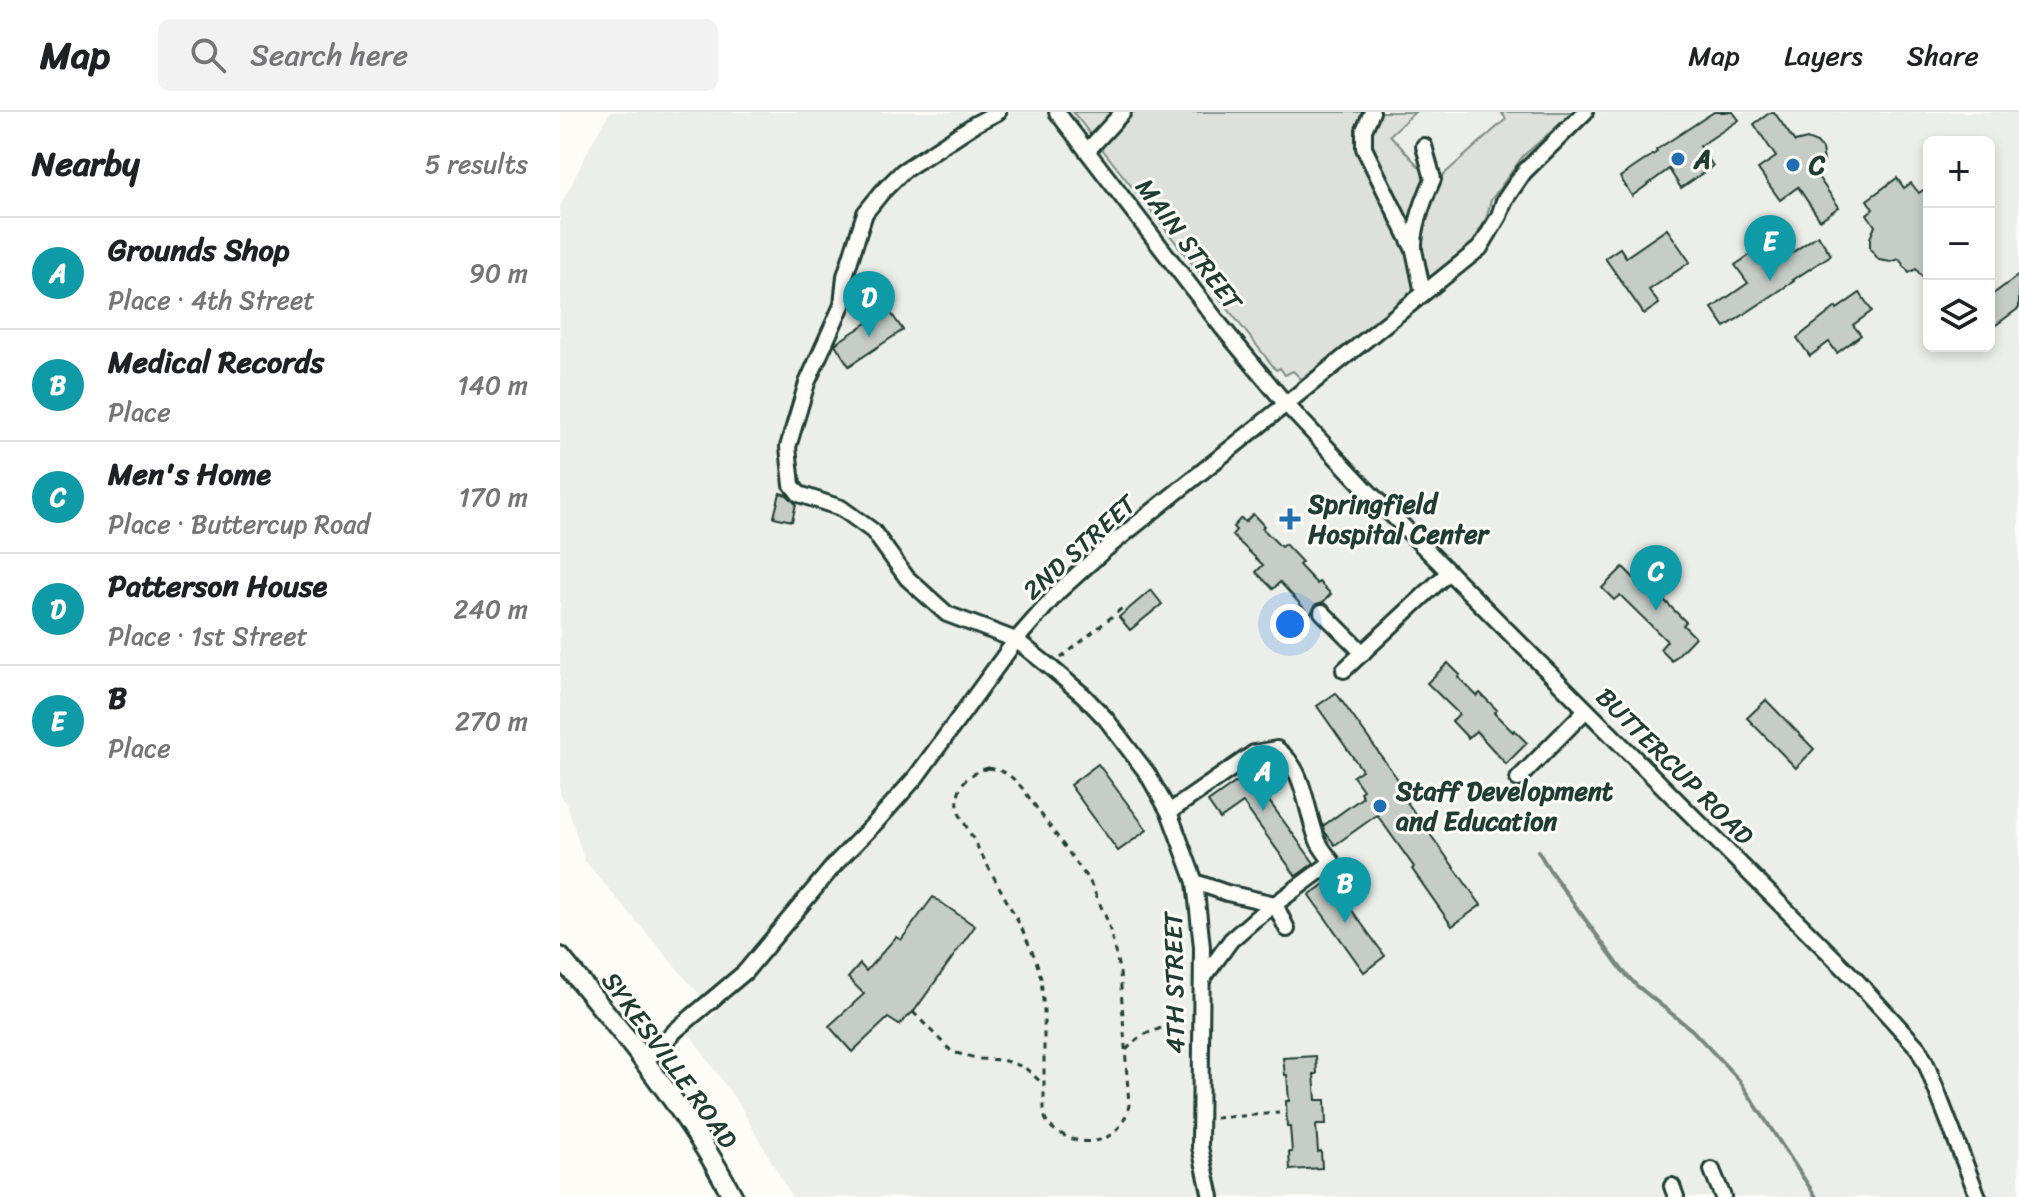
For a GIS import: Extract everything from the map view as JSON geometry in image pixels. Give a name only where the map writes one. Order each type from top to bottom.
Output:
[{"type":"main road","name":"SYKESVILLE ROAD","points":[[560,957],[646,1061],[719,1170],[733,1197]]},
{"type":"street","name":"4TH STREET","points":[[998,112],[903,171],[865,213],[845,276],[842,305],[807,383],[788,447],[792,485],[799,494],[841,508],[873,531],[907,578],[947,614],[1016,640],[1050,667],[1083,695],[1129,747],[1147,773],[1169,812],[1195,882],[1202,947],[1200,1147],[1211,1197]]},
{"type":"street","name":"MAIN STREET","points":[[1057,112],[1221,326],[1285,403]]},
{"type":"street","points":[[1088,150],[1123,112]]},
{"type":"street","points":[[1372,112],[1364,130],[1364,148],[1414,250]]},
{"type":"street","name":"2ND STREET","points":[[646,1061],[676,1030],[745,972],[836,863],[916,777],[1016,640],[1060,590],[1102,552],[1480,248],[1504,201],[1524,172],[1585,112]]},
{"type":"street","points":[[1423,293],[1413,240],[1433,179],[1424,146]]},
{"type":"street","name":"BUTTERCUP ROAD","points":[[1285,403],[1365,488],[1854,978],[1918,1048],[1978,1197]]},
{"type":"street","points":[[1344,670],[1449,572]]},
{"type":"street","points":[[1322,612],[1363,653]]},
{"type":"street","points":[[1518,779],[1586,710]]},
{"type":"street","points":[[1169,812],[1254,753],[1277,749],[1296,768],[1318,843],[1332,862],[1231,940],[1202,981]]},
{"type":"street","points":[[1195,882],[1275,904]]},
{"type":"street","points":[[1275,904],[1287,929]]},
{"type":"street","points":[[1712,1170],[1723,1197]]},
{"type":"path","points":[[1050,667],[1126,605]]},
{"type":"path","points":[[988,768],[1005,772],[1014,779],[1090,882],[1114,943],[1120,973],[1129,1105],[1127,1117],[1115,1132],[1104,1138],[1088,1143],[1071,1139],[1048,1125],[1044,1115],[1043,1084],[1044,1011],[1036,960],[959,813],[957,793],[964,781],[988,768]]},
{"type":"path","points":[[913,1012],[952,1052],[1024,1067],[1043,1084]]},
{"type":"path","points":[[1126,1050],[1137,1039],[1160,1030],[1166,1024]]},
{"type":"path","points":[[1199,1119],[1279,1113]]},
{"type":"shaded area","name":"Springfield Hospital Center","points":[[610,112],[2019,112],[2019,1197],[792,1197],[740,1106],[688,1032],[716,1014],[584,860],[567,804],[560,794],[560,207]]},
{"type":"shaded area","points":[[1073,112],[1415,112],[1390,135],[1434,183],[1506,119],[1501,112],[1574,112],[1523,156],[1491,200],[1476,239],[1324,364],[1301,379],[1293,371],[1285,375],[1280,368],[1276,370]]},
{"type":"building","name":"A","points":[[1714,112],[1733,112],[1739,120],[1700,146],[1713,166],[1681,188],[1669,169],[1632,196],[1620,177]]},
{"type":"building","name":"C","points":[[1771,112],[1795,142],[1807,139],[1822,149],[1824,161],[1816,174],[1839,207],[1820,220],[1798,187],[1780,200],[1758,169],[1776,157],[1754,124]]},
{"type":"building","points":[[1897,178],[1904,188],[1911,183],[1919,193],[1923,190],[1923,278],[1916,269],[1909,273],[1899,259],[1891,262],[1879,260],[1870,249],[1875,226],[1867,214],[1873,209],[1867,200]]},
{"type":"building","points":[[1667,229],[1690,262],[1649,290],[1659,304],[1644,314],[1605,258],[1620,248],[1626,257]]},
{"type":"building","points":[[1818,235],[1831,255],[1725,327],[1712,308],[1748,283],[1735,265],[1768,243],[1780,261]]},
{"type":"building","points":[[2019,275],[2019,308],[1995,326],[1995,293]]},
{"type":"building","points":[[1860,293],[1872,311],[1853,325],[1861,335],[1837,353],[1829,342],[1810,356],[1797,338],[1836,307]]},
{"type":"building","points":[[888,309],[903,330],[849,366],[835,344]]},
{"type":"building","points":[[780,493],[796,504],[792,521],[774,517]]},
{"type":"building","points":[[1253,514],[1264,526],[1262,528],[1281,547],[1285,544],[1302,562],[1299,565],[1331,594],[1316,604],[1310,615],[1280,582],[1273,589],[1256,572],[1263,565],[1232,535],[1236,530],[1233,527],[1241,518],[1245,522]]},
{"type":"building","points":[[1623,567],[1635,579],[1639,575],[1686,622],[1683,625],[1695,637],[1672,661],[1660,649],[1667,641],[1620,595],[1614,600],[1602,588]]},
{"type":"building","points":[[1151,590],[1162,604],[1130,630],[1119,617]]},
{"type":"building","points":[[1448,663],[1460,675],[1458,677],[1477,696],[1480,693],[1497,710],[1494,713],[1527,743],[1506,764],[1476,731],[1468,738],[1452,721],[1459,714],[1427,683]]},
{"type":"building","name":"Staff Development and Education","points":[[1336,693],[1404,788],[1399,791],[1481,905],[1452,926],[1377,815],[1335,845],[1325,832],[1323,826],[1363,797],[1360,792],[1363,790],[1353,776],[1362,770],[1317,706]]},
{"type":"building","points":[[1766,700],[1814,749],[1796,768],[1747,718]]},
{"type":"building","points":[[1274,760],[1285,773],[1261,790],[1314,863],[1296,876],[1243,803],[1220,819],[1208,802],[1266,761]]},
{"type":"building","points":[[1098,764],[1147,830],[1118,851],[1070,785]]},
{"type":"building","points":[[1330,880],[1385,956],[1364,972],[1309,895]]},
{"type":"building","points":[[933,897],[975,926],[915,1010],[899,1025],[888,1018],[852,1052],[829,1026],[864,994],[848,978],[860,964],[866,971],[896,937],[901,940]]},
{"type":"building","points":[[1316,1056],[1316,1100],[1325,1100],[1326,1125],[1316,1125],[1322,1168],[1290,1170],[1289,1152],[1292,1152],[1286,1101],[1289,1101],[1283,1058]]},
{"type":"waterway","points":[[1538,851],[1622,970],[1692,1030],[1739,1080],[1816,1197]]},
{"type":"place","name":"A","points":[[1678,159]]},
{"type":"place","name":"C","points":[[1793,165]]},
{"type":"place","name":"B","points":[[1770,281]]},
{"type":"place","name":"Patterson House","points":[[869,337]]},
{"type":"place","name":"Springfield Hospital Center","points":[[1290,519]]},
{"type":"place","name":"Men's Home","points":[[1656,611]]},
{"type":"place","name":"Staff Development and Education","points":[[1380,806]]},
{"type":"place","name":"Grounds Shop","points":[[1263,811]]},
{"type":"place","name":"Medical Records","points":[[1345,923]]}]
